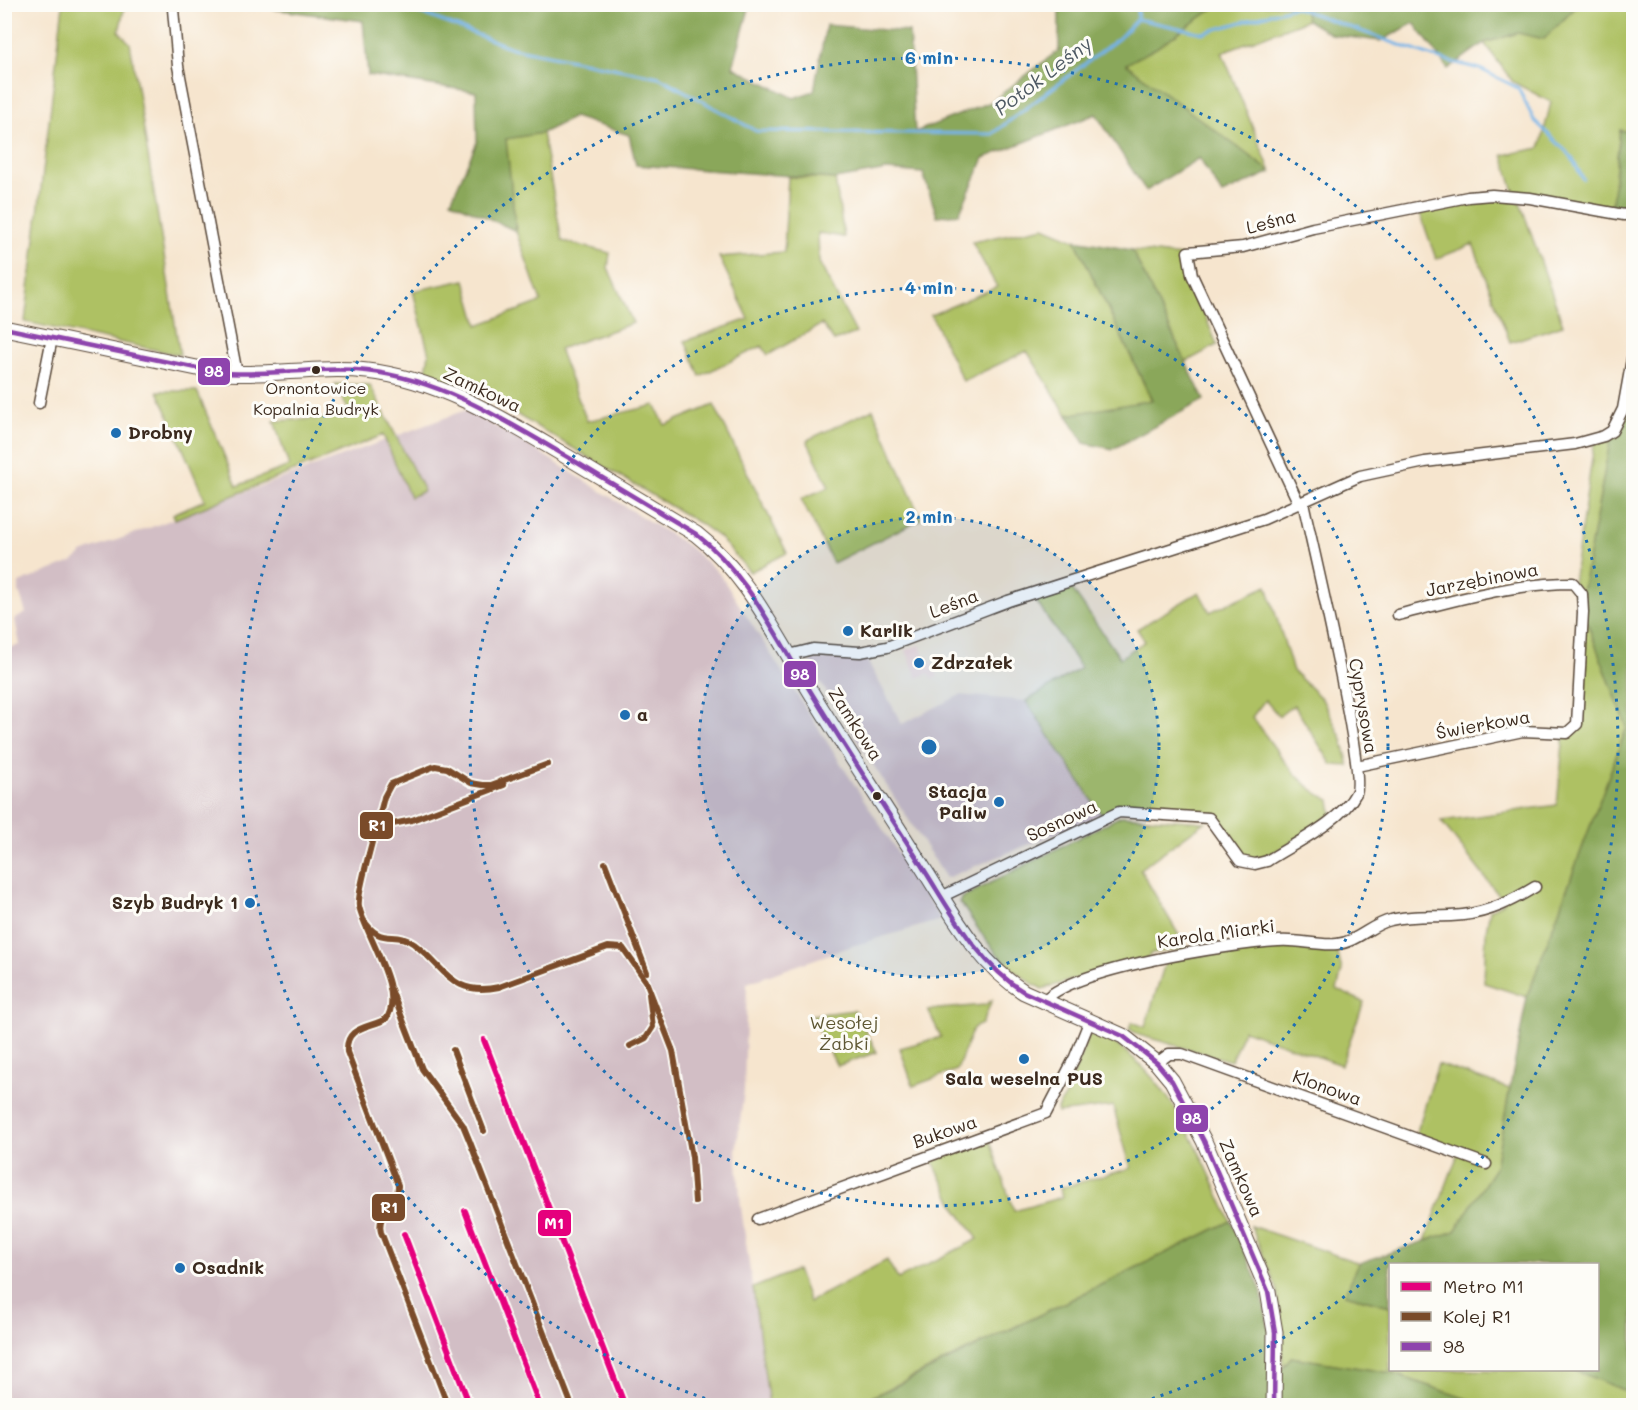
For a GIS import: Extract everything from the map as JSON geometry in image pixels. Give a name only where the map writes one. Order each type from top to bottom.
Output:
[{"type":"street","points":[[173,9],[178,66],[237,374]]},
{"type":"street","name":"Leśna","points":[[1301,503],[1192,275],[1188,252],[1243,247],[1313,228],[1468,197],[1510,196],[1624,215],[1634,212]]},
{"type":"street","name":"Zamkowa","points":[[4,328],[190,368],[237,374],[354,370],[384,374],[419,383],[496,416],[686,528],[716,549],[741,578],[941,897],[984,958],[1011,984],[1043,1002],[1090,1020],[1123,1036],[1157,1063],[1172,1081],[1204,1141],[1268,1291],[1275,1332],[1274,1406]]},
{"type":"street","points":[[39,403],[52,338]]},
{"type":"street","name":"Leśna","points":[[789,655],[813,649],[860,652],[887,647],[1008,601],[1244,526],[1360,476],[1393,467],[1575,444],[1604,436],[1612,431],[1623,409],[1634,348]]},
{"type":"street","name":"Cyprysowa","points":[[1255,864],[1267,861],[1348,808],[1358,790],[1357,766],[1334,642],[1301,503]]},
{"type":"street","name":"Jarzębinowa","points":[[1398,615],[1479,594],[1544,583],[1573,584]]},
{"type":"street","name":"Świerkowa","points":[[1357,766],[1523,731],[1567,733],[1577,724],[1583,612],[1582,594],[1573,584]]},
{"type":"street","name":"Sosnowa","points":[[941,897],[1119,813],[1209,818],[1240,861],[1255,864]]},
{"type":"street","name":"Karola Miarki","points":[[1043,1002],[1060,988],[1155,958],[1279,940],[1338,944],[1368,933],[1388,920],[1416,916],[1463,915],[1503,906],[1535,887]]},
{"type":"street","name":"Bukowa","points":[[758,1220],[1046,1113],[1062,1085],[1090,1020]]},
{"type":"street","name":"Klonowa","points":[[1157,1063],[1169,1054],[1182,1054],[1486,1164]]},
{"type":"shaded area","points":[[466,410],[520,440],[688,546],[719,573],[941,920],[852,946],[747,983],[744,1091],[736,1151],[741,1207],[769,1405],[5,1406],[4,649],[20,645],[15,619],[26,613],[19,592],[19,583],[74,561],[82,553]]},
{"type":"shaded area","name":"Zdrzałek","points":[[920,645],[927,663],[932,662],[938,677],[932,679],[929,673],[917,678],[906,650]]},
{"type":"shaded area","points":[[866,658],[902,724],[960,695],[1026,701],[1102,815],[946,878],[813,671],[811,659]]},
{"type":"green space","points":[[1303,4],[1578,5],[1544,39],[1518,33],[1484,43],[1448,69],[1414,23],[1381,41],[1332,35],[1307,20]]},
{"type":"green space","points":[[63,5],[125,5],[119,32],[130,43],[180,355],[25,322]]},
{"type":"green space","points":[[271,5],[750,5],[733,67],[794,98],[814,91],[826,25],[909,32],[915,132],[991,102],[1059,50],[1059,5],[1218,5],[1156,48],[1126,64],[1271,172],[1222,194],[1199,158],[1146,191],[1096,114],[984,158],[959,214],[937,216],[923,173],[887,170],[835,179],[636,165],[629,135],[574,117],[542,133],[506,139],[516,231],[451,201],[477,142],[476,92],[368,75],[363,21],[273,9]]},
{"type":"green space","points":[[1218,5],[1303,5],[1307,20],[1222,52],[1271,172],[1125,64],[1156,48]]},
{"type":"green space","points":[[1578,5],[1633,5],[1633,133],[1620,130],[1611,213],[1514,192],[1503,155],[1540,148],[1551,102],[1513,82],[1484,43],[1518,33],[1544,39]]},
{"type":"green space","points":[[1620,130],[1633,133],[1633,212],[1611,213]]},
{"type":"green space","points":[[542,133],[562,241],[610,253],[608,268],[633,323],[559,349],[587,421],[655,405],[665,425],[714,405],[787,553],[750,572],[719,537],[699,523],[489,398],[426,371],[429,354],[413,291],[465,280],[478,325],[541,302],[516,231],[505,139]]},
{"type":"green space","points":[[788,177],[835,179],[844,237],[818,233],[819,262],[856,333],[834,341],[822,324],[768,355],[762,346],[700,376],[685,341],[749,319],[719,257],[784,252]]},
{"type":"green space","points":[[1497,199],[1520,202],[1563,325],[1510,342],[1473,244],[1436,259],[1419,210]]},
{"type":"green space","points":[[1044,227],[1075,240],[1152,401],[1067,415],[1027,351],[963,381],[931,315],[997,287],[972,242]]},
{"type":"green space","points":[[1075,240],[1132,250],[1204,400],[1113,449],[1084,443],[1067,415],[1152,400]]},
{"type":"green space","points":[[1132,250],[1181,256],[1217,345],[1186,362]]},
{"type":"green space","points":[[1633,349],[1633,1394],[1576,1371],[1599,1371],[1599,1263],[1389,1263],[1389,1306],[1345,1294],[1359,1263],[1455,1231],[1495,1168],[1527,997],[1627,727],[1583,612],[1582,594],[1612,431],[1618,422]]},
{"type":"green space","points":[[335,384],[370,385],[424,491],[410,497],[383,435],[175,519],[173,514],[205,500],[158,391],[197,391],[237,486],[289,466],[274,421],[352,417]]},
{"type":"green space","points":[[873,409],[921,519],[833,563],[801,499],[829,487],[807,440]]},
{"type":"green space","points":[[1612,431],[1582,594],[1573,583],[1595,439]]},
{"type":"green space","points":[[1267,586],[1293,671],[1322,699],[1342,739],[1349,766],[1332,765],[1294,705],[1279,716],[1265,700],[1252,717],[1296,775],[1318,794],[1330,800],[1332,814],[1274,852],[1250,859],[1238,852],[1212,815],[1119,807],[1102,815],[1026,701],[1081,668],[1034,598],[1072,589],[1120,658],[1145,641],[1137,629],[1199,592],[1210,612]]},
{"type":"green space","points":[[1583,612],[1627,727],[1527,997],[1484,983],[1486,931],[1490,910],[1504,902],[1441,821],[1557,805],[1564,733],[1577,724]]},
{"type":"green space","points":[[1121,816],[1205,822],[1140,869],[1187,949],[1152,953],[1147,958],[1042,989],[1015,971],[995,951],[960,902],[961,898]]},
{"type":"green space","points":[[1285,943],[1336,947],[1342,970],[1337,990],[1364,1002],[1341,1065],[1244,1030],[1231,1061],[1139,1035],[1129,1029],[1132,1022],[1145,1027],[1166,960]]},
{"type":"green space","points":[[992,1000],[982,1024],[973,1028],[957,1070],[913,1086],[900,1048],[941,1037],[928,1010],[985,1005]]},
{"type":"green space","name":"Wesołej Żabki","points":[[855,1010],[877,1052],[837,1066],[811,1015]]},
{"type":"green space","points":[[1095,1032],[1121,1048],[1143,1067],[1162,1089],[1193,1140],[1231,1221],[855,1405],[769,1405],[753,1288],[797,1270],[809,1302],[887,1260],[898,1279],[978,1239],[957,1210],[932,1160],[990,1141],[1014,1211],[1062,1197],[1060,1188],[1131,1168],[1113,1106],[1058,1113],[1057,1109],[1065,1097],[1088,1037]]},
{"type":"green space","points":[[1438,1064],[1510,1089],[1495,1168],[1455,1232],[1425,1241],[1458,1154],[1415,1138]]},
{"type":"green space","points":[[1231,1221],[1261,1290],[1269,1330],[1270,1385],[1291,1357],[1391,1373],[1484,1405],[855,1406]]},
{"type":"green space","points":[[1251,1226],[1359,1263],[1345,1294],[1389,1306],[1389,1371],[1576,1371],[1633,1394],[1633,1405],[1484,1405],[1391,1373],[1291,1357],[1283,1367],[1277,1289]]},
{"type":"waterway","name":"Potok Leśny","points":[[397,4],[512,48],[659,77],[756,131],[992,134],[1119,38],[1137,19],[1203,33],[1294,7],[1433,57],[1480,69],[1518,88],[1534,120],[1571,156],[1583,179]]},
{"type":"waterway","points":[[1137,19],[1138,4]]},
{"type":"metro line","name":"M1","points":[[484,1040],[625,1406]]},
{"type":"metro line","name":"M1","points":[[465,1211],[540,1406]]},
{"type":"metro line","name":"M1","points":[[404,1234],[470,1406]]},
{"type":"rail line","name":"R1","points":[[448,1406],[381,1232],[382,1219],[395,1198],[398,1185],[347,1052],[350,1037],[359,1029],[386,1019],[391,1008],[388,979],[363,918],[359,898],[384,797],[391,784],[435,766],[447,768],[471,783],[491,785],[548,764]]},
{"type":"rail line","name":"R1","points":[[393,824],[412,820],[504,785]]},
{"type":"rail line","name":"R1","points":[[605,863],[647,972]]},
{"type":"rail line","name":"R1","points":[[363,919],[370,928],[382,936],[401,938],[414,944],[450,978],[470,988],[499,987],[608,947],[623,948],[646,981],[673,1051],[692,1157],[695,1202]]},
{"type":"rail line","name":"R1","points":[[391,989],[422,1069],[463,1125],[572,1406]]},
{"type":"rail line","name":"R1","points":[[630,1046],[646,1038],[653,1027],[649,994]]},
{"type":"rail line","name":"R1","points":[[453,1050],[484,1131]]},
{"type":"transit line","name":"98","points":[[4,328],[221,373],[349,370],[367,371],[421,383],[498,417],[696,534],[729,565],[756,601],[956,921],[980,953],[993,967],[1024,992],[1123,1036],[1157,1063],[1172,1081],[1204,1141],[1268,1291],[1275,1332],[1274,1406]]},
{"type":"place","name":"Ornontowice Kopalnia Budryk","points":[[316,370]]},
{"type":"place","name":"Drobny","points":[[116,433]]},
{"type":"place","name":"Karlik","points":[[848,631]]},
{"type":"place","name":"Zdrzałek","points":[[919,663]]},
{"type":"place","name":"a","points":[[625,715]]},
{"type":"place","name":"Stacja Paliw","points":[[999,802]]},
{"type":"place","name":"Szyb Budryk 1","points":[[250,903]]},
{"type":"place","name":"Sala weselna PUS","points":[[1024,1059]]},
{"type":"place","name":"Osadnik","points":[[180,1268]]}]
